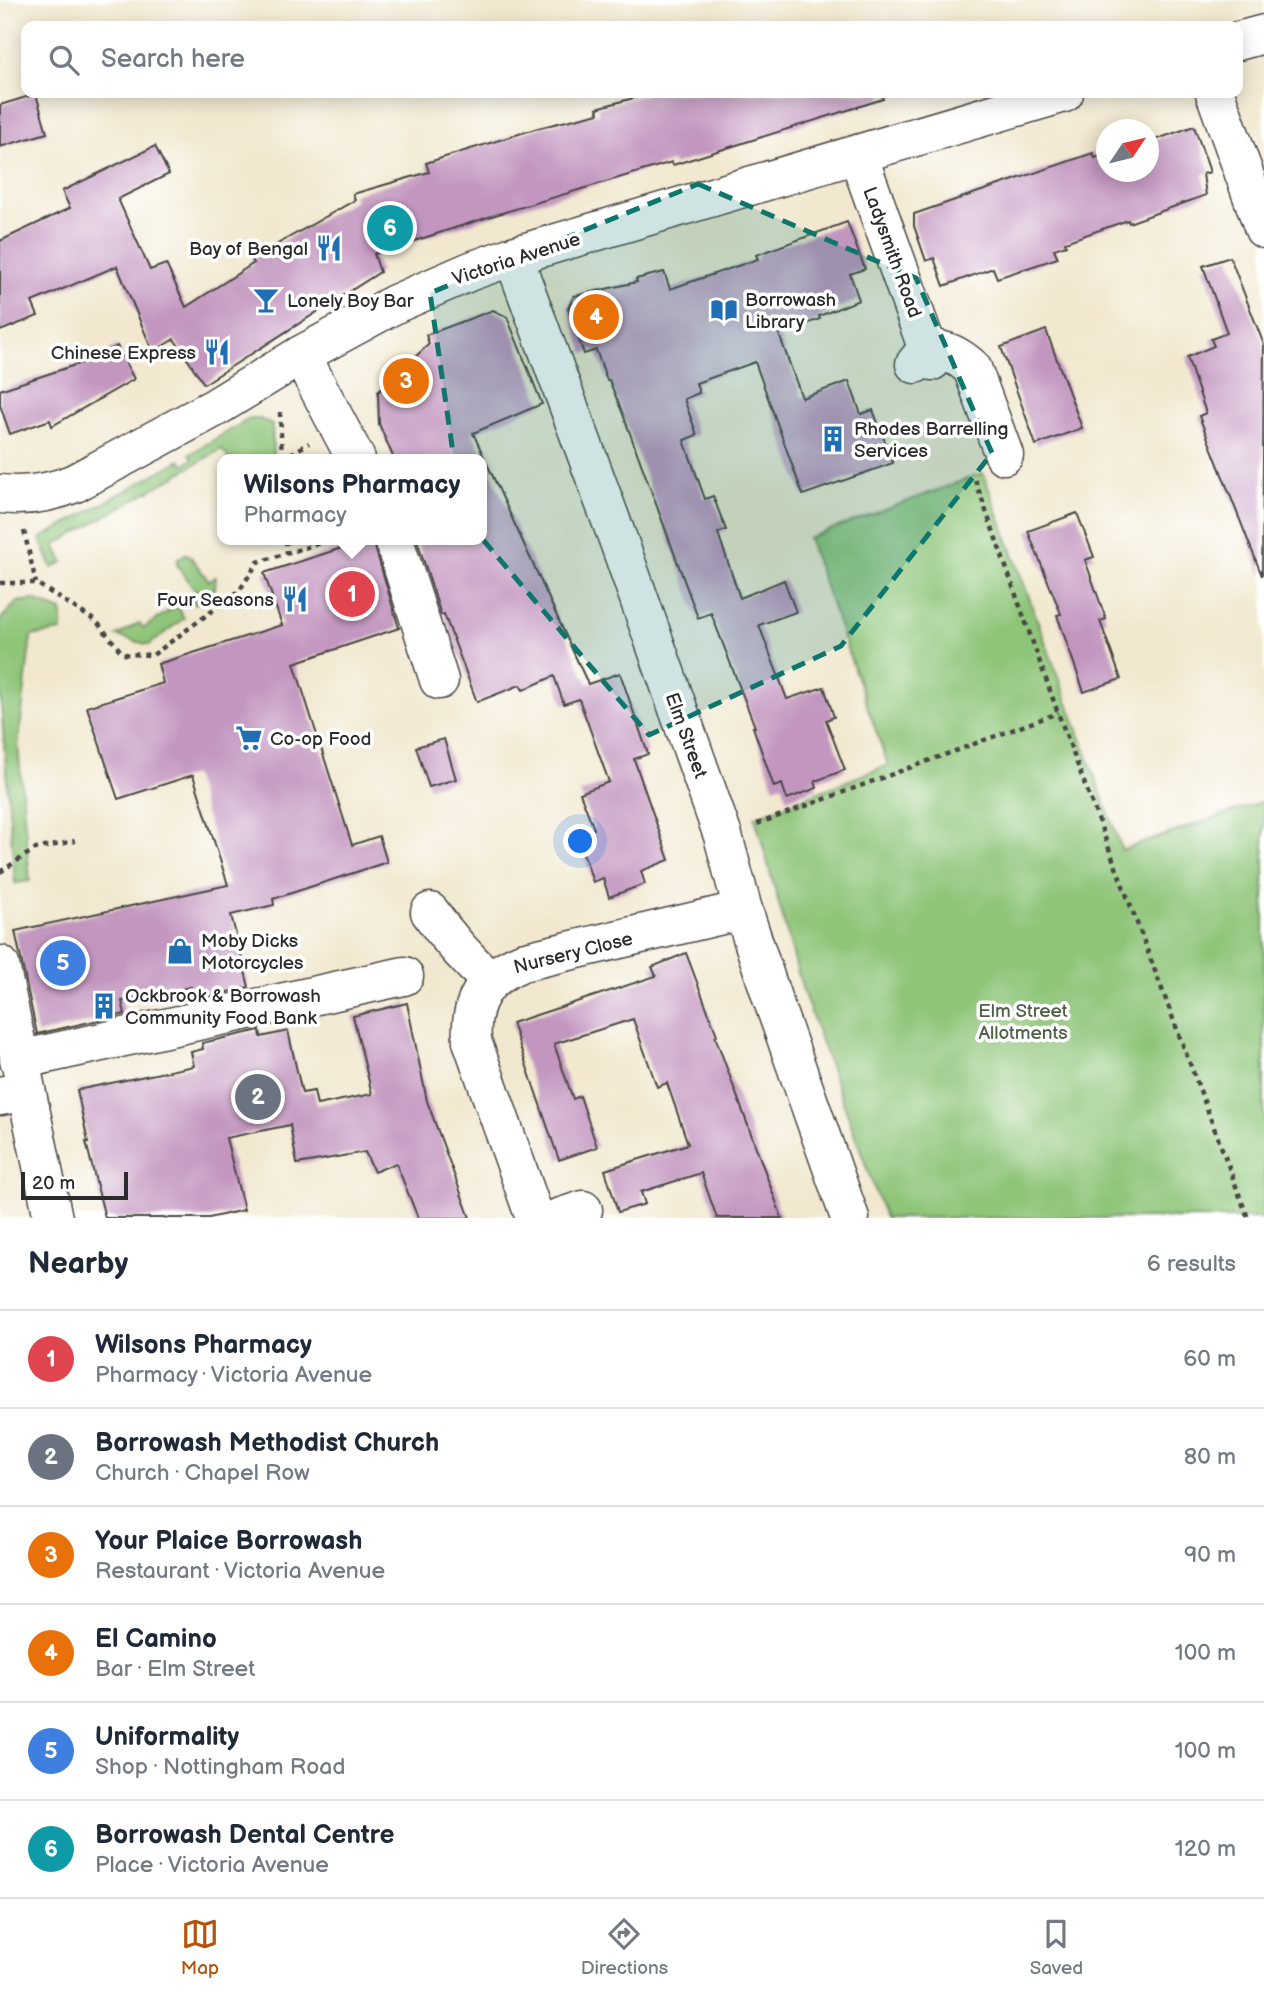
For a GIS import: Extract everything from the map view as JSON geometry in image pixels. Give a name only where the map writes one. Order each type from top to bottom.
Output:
[{"type":"street","points":[[1243,40],[1264,34]]},
{"type":"street","name":"Victoria Avenue","points":[[8,495],[57,490],[75,483],[216,407],[301,355],[395,304],[471,271],[513,256],[1047,98]]},
{"type":"street","points":[[1217,98],[1264,229]]},
{"type":"street","name":"Ladysmith Road","points":[[858,155],[924,359],[937,348],[961,357],[972,368],[989,466]]},
{"type":"street","name":"Elm Street","points":[[513,256],[723,836],[743,910],[802,1087],[850,1218]]},
{"type":"street","points":[[301,355],[353,454]]},
{"type":"street","points":[[396,545],[439,680]]},
{"type":"street","name":"Nursery Close","points":[[536,1218],[472,1041],[474,1009],[490,979],[504,969],[522,962],[743,910]]},
{"type":"street","points":[[430,912],[467,960],[490,979]]},
{"type":"street","points":[[0,965],[15,1082],[52,1218]]},
{"type":"street","points":[[15,1082],[404,975]]},
{"type":"path","points":[[989,466],[1058,713],[1248,1218]]},
{"type":"path","points":[[8,495],[36,583]]},
{"type":"path","points":[[286,545],[287,553]]},
{"type":"path","points":[[0,583],[36,583],[97,622],[123,654],[153,655],[239,591],[258,562],[313,545]]},
{"type":"path","points":[[757,824],[1058,713]]},
{"type":"path","points":[[0,872],[34,849],[75,841]]},
{"type":"highlighted area","points":[[698,184],[916,278],[992,453],[841,646],[649,735],[462,515],[430,293]]},
{"type":"green space","points":[[249,419],[260,419],[272,425],[273,454],[226,454],[222,449],[55,545],[63,562],[52,568],[40,539],[180,460],[184,464],[193,459],[190,454]]},
{"type":"green space","name":"Elm Street Allotments","points":[[983,473],[1122,850],[1264,801],[1264,1218],[885,1218],[803,991],[755,817],[888,765],[808,538]]},
{"type":"green space","points":[[185,554],[189,555],[209,581],[216,577],[215,589],[195,604],[190,596],[196,591],[177,565],[177,560]]},
{"type":"green space","points":[[34,600],[62,611],[62,631],[31,636],[18,746],[30,881],[15,883],[0,691],[0,620],[17,602]]},
{"type":"green space","points":[[177,605],[184,618],[149,645],[117,636],[139,623],[144,628]]},
{"type":"building","points":[[23,98],[37,98],[47,133],[0,147],[0,105]]},
{"type":"building","points":[[634,98],[883,99],[374,254],[380,272],[204,384],[174,339],[153,352],[117,266],[32,302],[38,316],[0,331],[0,241],[70,208],[62,191],[155,146],[169,174],[118,199],[150,270],[166,264],[186,307],[254,263],[251,259],[355,200],[353,194],[429,172],[426,163],[538,128],[599,113],[597,108]]},
{"type":"building","points":[[1194,126],[1210,172],[1203,174],[1206,195],[1129,223],[1128,220],[1065,242],[1066,245],[1054,249],[1058,258],[997,278],[993,268],[944,286],[934,258],[926,261],[914,226],[914,214],[1093,153],[1096,158],[1096,182],[1159,182],[1159,138]]},
{"type":"building","points":[[847,222],[865,269],[850,274],[859,300],[819,316],[820,319],[779,334],[802,398],[849,381],[861,414],[873,410],[893,463],[803,495],[755,362],[696,383],[699,393],[684,399],[697,435],[684,440],[705,499],[713,496],[726,530],[718,533],[740,598],[784,580],[796,612],[759,625],[787,699],[824,687],[834,717],[826,720],[845,770],[815,781],[817,788],[787,799],[782,784],[774,787],[755,727],[711,613],[698,618],[621,409],[596,350],[584,354],[568,308],[574,296],[637,282],[636,279],[664,272],[670,289],[758,259],[756,255]]},
{"type":"building","points":[[1230,257],[1264,345],[1262,576],[1199,416],[1206,413],[1187,357],[1214,346],[1211,339],[1227,333],[1203,266]]},
{"type":"building","points":[[493,310],[507,317],[542,404],[473,433],[483,454],[392,454],[379,424],[378,392],[429,344],[426,335]]},
{"type":"building","points":[[1046,330],[1082,428],[1036,445],[1001,347]]},
{"type":"building","points":[[117,346],[134,379],[52,426],[50,420],[10,434],[0,405],[0,390],[93,359]]},
{"type":"building","points":[[487,464],[588,684],[620,673],[648,754],[634,759],[669,860],[641,871],[645,884],[609,897],[603,878],[593,882],[577,835],[594,829],[580,793],[609,782],[579,699],[564,704],[554,676],[523,690],[520,685],[477,702],[444,614],[441,615],[419,545],[487,545]]},
{"type":"building","points":[[1077,513],[1094,557],[1085,560],[1106,619],[1100,621],[1121,679],[1084,692],[1057,615],[1061,614],[1028,531]]},
{"type":"building","points":[[351,545],[374,545],[399,628],[294,663],[352,845],[379,836],[387,862],[273,899],[274,905],[231,915],[249,987],[193,1000],[191,987],[122,1001],[125,1014],[37,1034],[15,931],[228,885],[193,775],[118,799],[87,707],[163,683],[158,664],[282,625],[264,573]]},
{"type":"building","points":[[444,739],[456,779],[429,787],[416,747]]},
{"type":"building","points":[[686,953],[782,1218],[717,1218],[701,1173],[641,1192],[645,1204],[618,1212],[605,1170],[688,1144],[667,1083],[657,1087],[633,1019],[554,1044],[573,1099],[580,1096],[597,1147],[559,1160],[512,1023],[656,976],[652,967]]},
{"type":"building","points":[[407,1003],[427,1101],[470,1218],[418,1218],[396,1163],[374,1172],[365,1152],[297,1164],[290,1125],[226,1138],[244,1210],[209,1218],[105,1218],[86,1142],[77,1090],[194,1066],[191,1052],[203,1049],[202,1043],[260,1030],[261,1037],[288,1031],[302,1093],[314,1091],[317,1105],[372,1094],[353,1016]]},
{"type":"place","name":"Borrowash Dental Centre","points":[[390,228]]},
{"type":"place","name":"Bay of Bengal","points":[[329,248]]},
{"type":"place","name":"Lonely Boy Bar","points":[[266,300]]},
{"type":"place","name":"Borrowash Library","points":[[724,310]]},
{"type":"place","name":"El Camino","points":[[596,317]]},
{"type":"place","name":"Chinese Express","points":[[217,352]]},
{"type":"place","name":"Your Plaice Borrowash","points":[[406,381]]},
{"type":"place","name":"Rhodes Barrelling Services","points":[[833,439]]},
{"type":"place","name":"Wilsons Pharmacy","points":[[352,594]]},
{"type":"place","name":"Four Seasons","points":[[295,599]]},
{"type":"place","name":"Co-op Food","points":[[249,738]]},
{"type":"place","name":"Moby Dicks Motorcycles","points":[[180,951]]},
{"type":"place","name":"Uniformality","points":[[63,963]]},
{"type":"place","name":"Ockbrook & Borrowash Community Food Bank","points":[[104,1006]]},
{"type":"place","name":"Borrowash Methodist Church","points":[[258,1097]]}]
